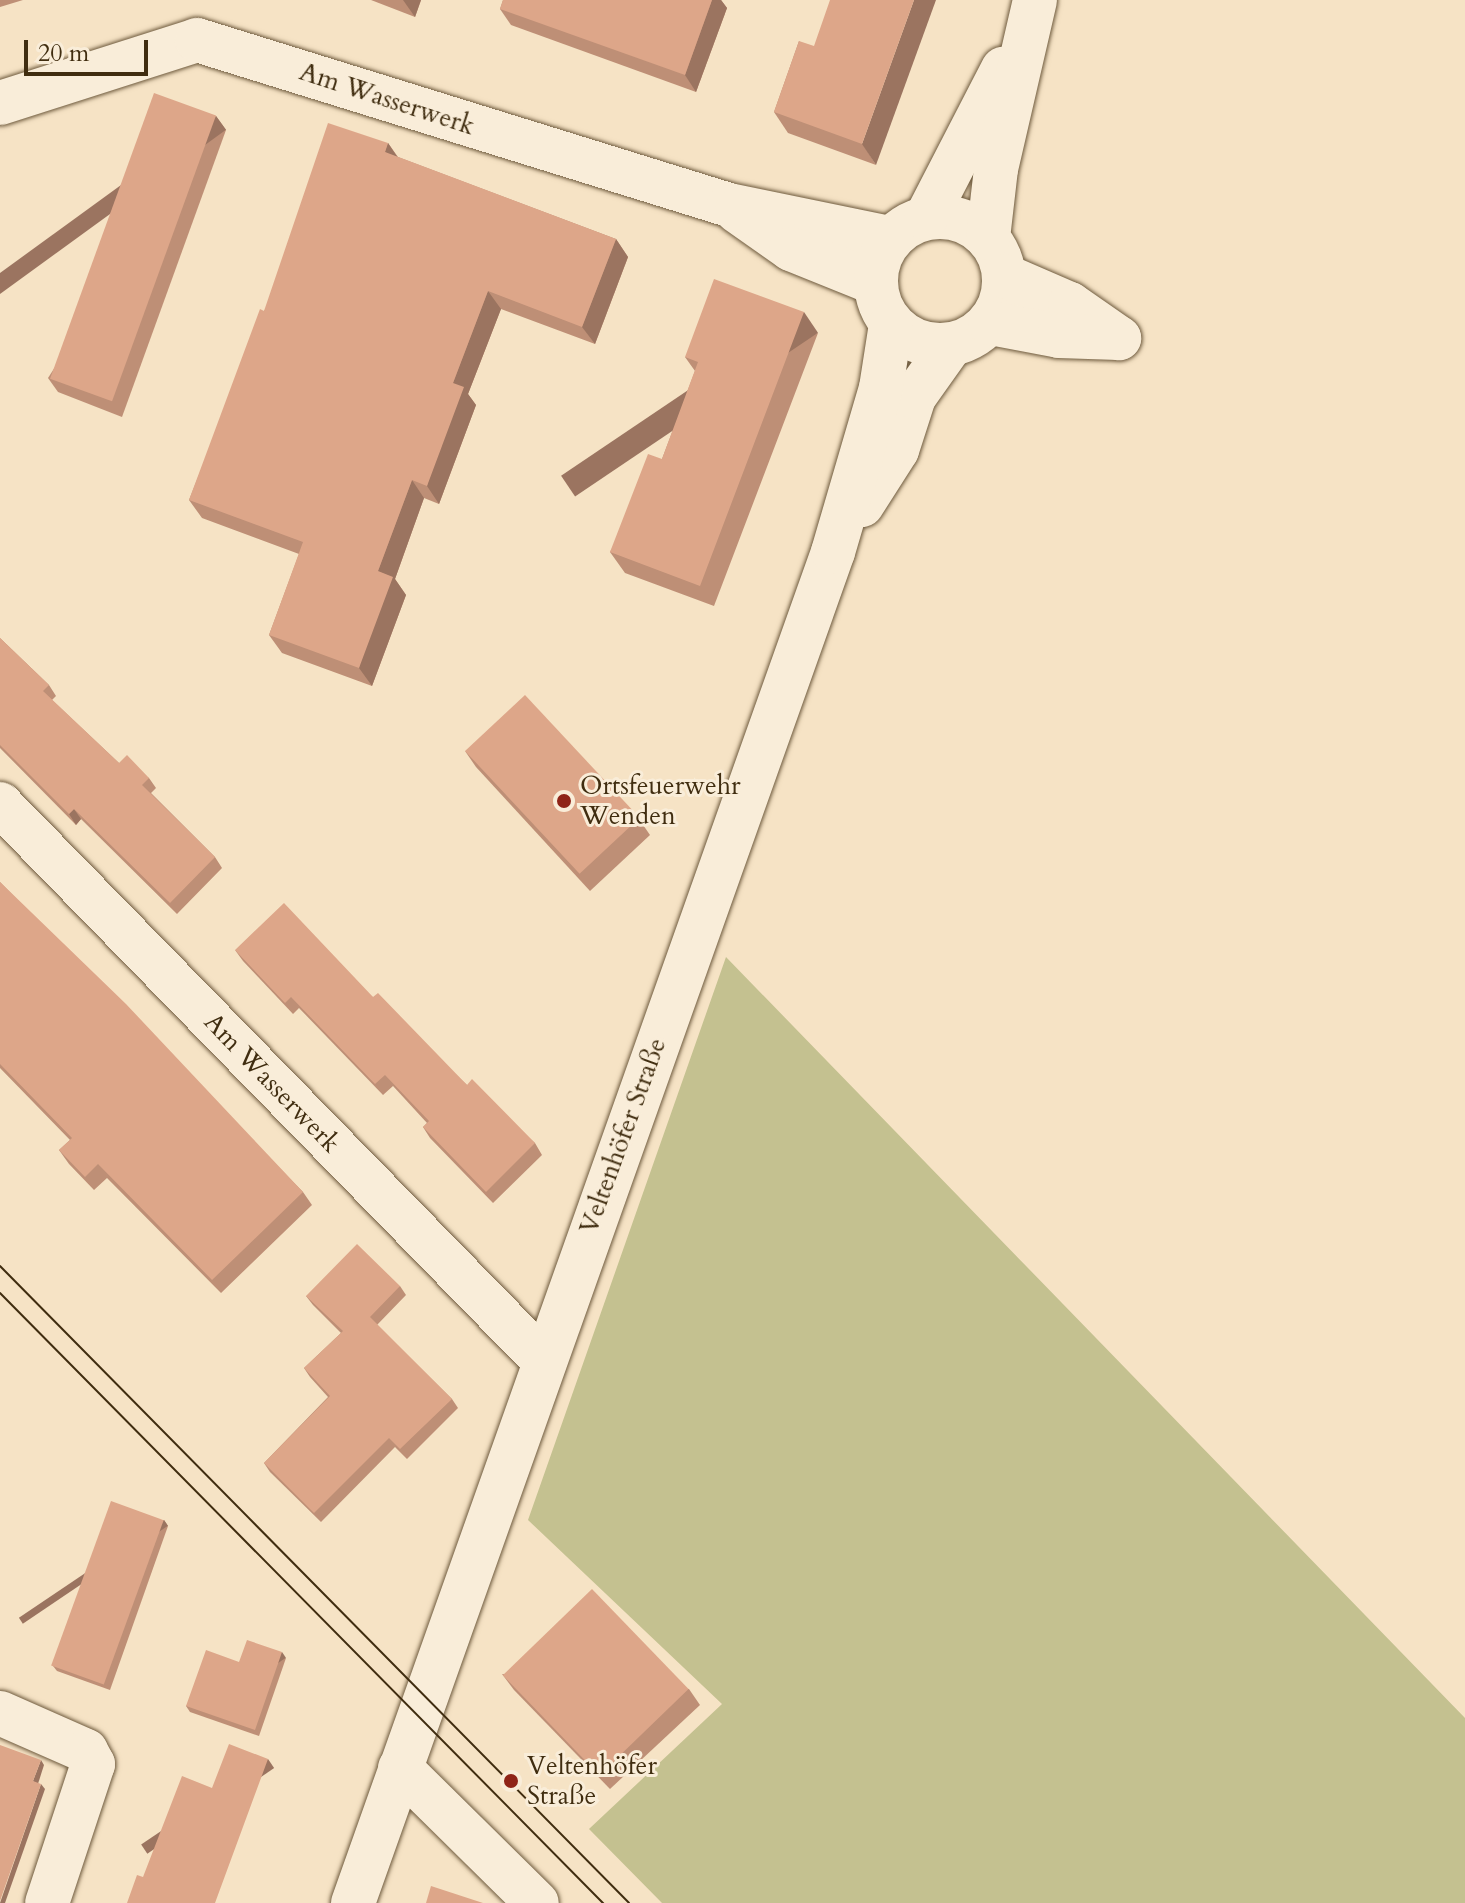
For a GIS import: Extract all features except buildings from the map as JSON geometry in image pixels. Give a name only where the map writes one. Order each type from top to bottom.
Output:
[{"type":"street","points":[[875,283],[1029,16]]},
{"type":"street","points":[[729,205],[908,228],[971,224],[996,257],[1119,338],[1059,336],[990,323],[1004,293],[996,257],[1029,16]]},
{"type":"street","name":"Am Wasserwerk","points":[[0,103],[197,40],[729,205]]},
{"type":"street","points":[[729,205],[791,249],[875,283],[891,324],[929,346],[951,345]]},
{"type":"street","name":"Veltenhöfer Straße","points":[[833,552],[897,450],[914,397],[951,345],[973,338],[990,323]]},
{"type":"street","name":"Veltenhöfer Straße","points":[[353,1903],[833,552],[881,388],[891,324]]},
{"type":"street","name":"Am Wasserwerk","points":[[0,804],[544,1361]]},
{"type":"street","points":[[0,1713],[86,1751],[93,1764],[47,1903]]},
{"type":"street","points":[[400,1768],[537,1903]]},
{"type":"shaded area","points":[[726,957],[1465,1718],[1465,1903],[662,1903],[589,1829],[722,1704],[528,1520]]},
{"type":"tram line","points":[[0,1266],[629,1903]]},
{"type":"tram line","points":[[0,1293],[603,1903]]},
{"type":"place","name":"Ortsfeuerwehr Wenden","points":[[564,801]]},
{"type":"place","name":"Veltenhöfer Straße","points":[[511,1781]]}]
